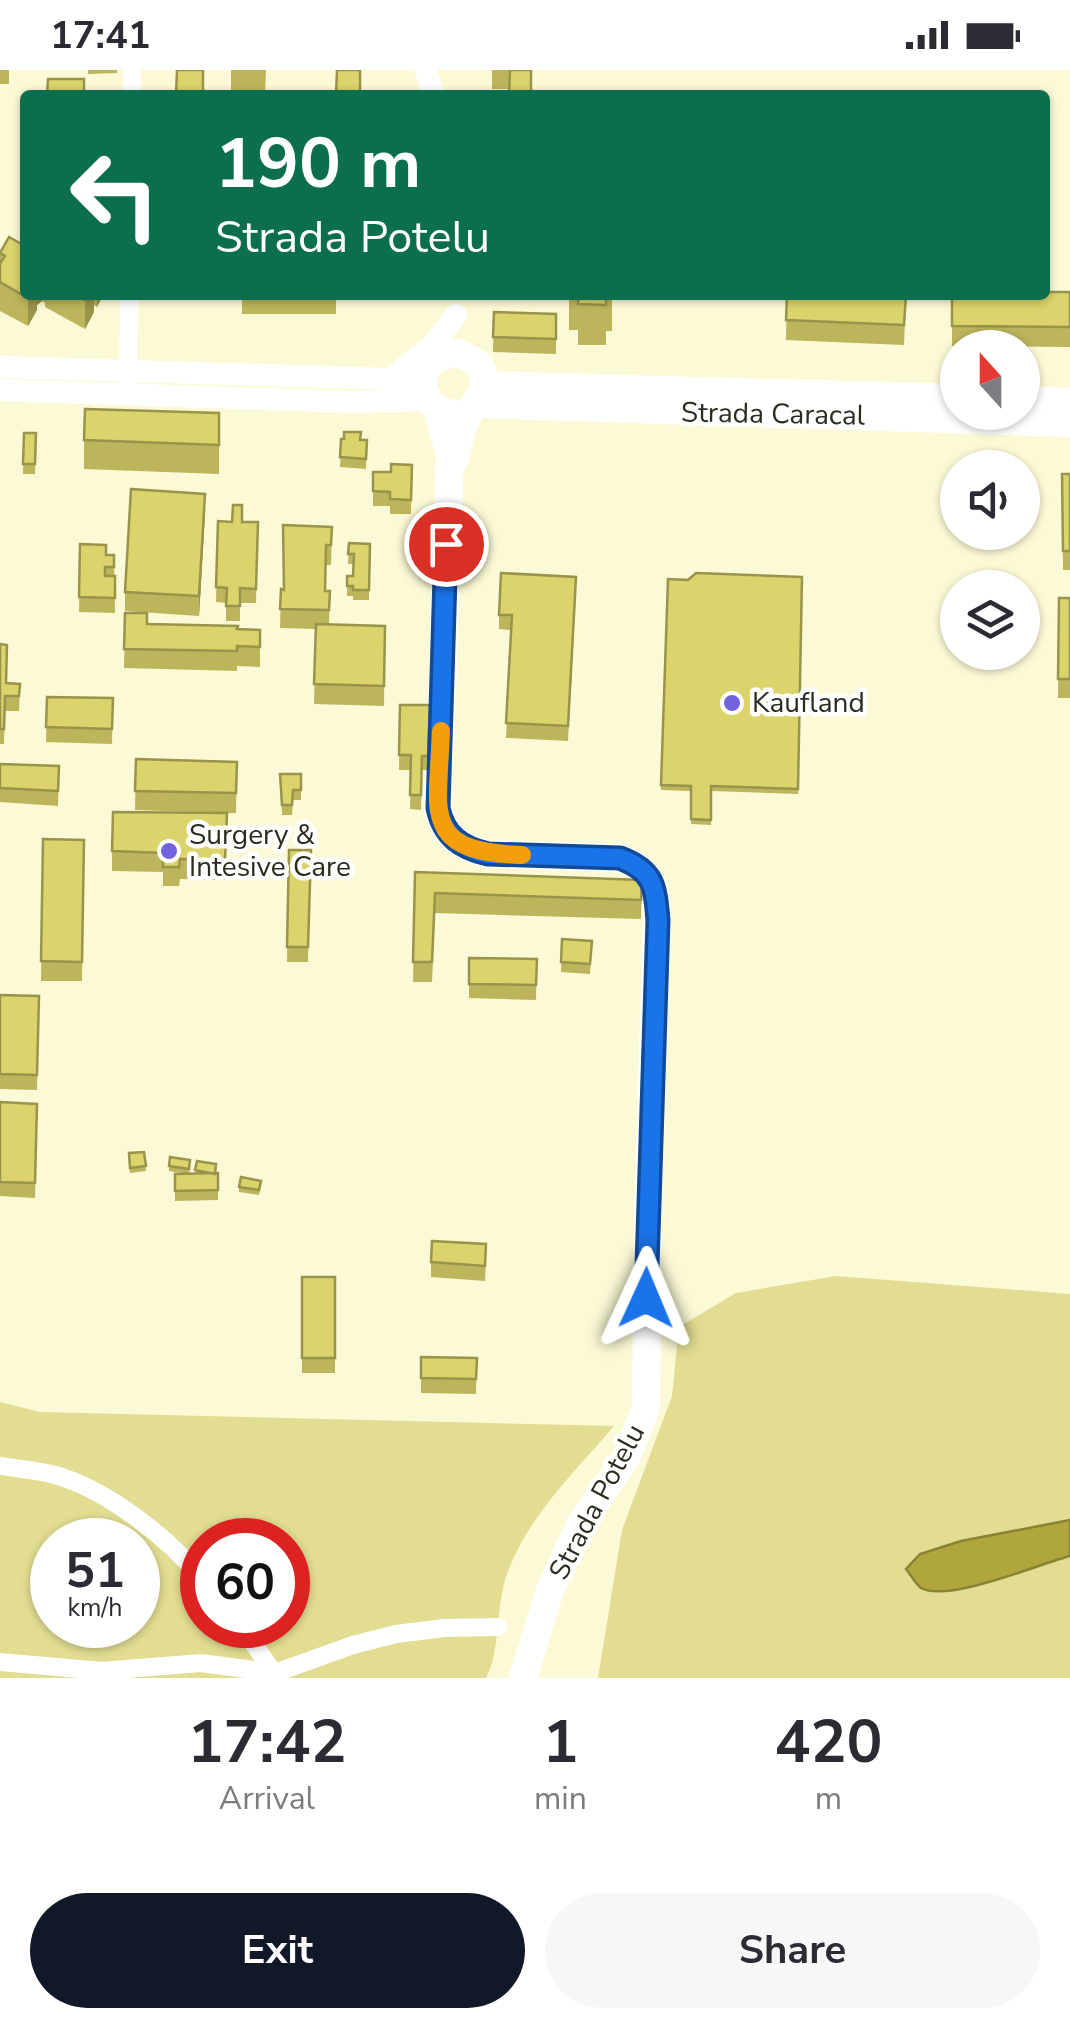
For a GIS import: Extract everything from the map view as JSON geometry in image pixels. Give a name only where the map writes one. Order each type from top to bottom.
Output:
[{"type":"main road","points":[[387,381],[425,352],[457,305]]},
{"type":"main road","points":[[429,397],[428,366],[440,355],[457,305]]},
{"type":"main road","points":[[457,305],[477,389]]},
{"type":"main road","points":[[440,355],[458,352],[477,389]]},
{"type":"main road","points":[[0,367],[354,402],[429,397]]},
{"type":"main road","points":[[0,390],[127,382],[387,381],[429,397],[451,414],[477,389]]},
{"type":"main road","name":"Strada Caracal","points":[[477,389],[940,398]]},
{"type":"main road","name":"Strada Caracal","points":[[477,389],[514,406],[1070,423]]},
{"type":"main road","name":"Strada Potelu","points":[[449,482],[477,389]]},
{"type":"main road","name":"Strada Potelu","points":[[429,397],[446,434],[449,482],[440,820],[456,842],[469,850],[620,858],[647,872],[656,900],[646,1408],[626,1458],[572,1542],[550,1590],[525,1672]]},
{"type":"main road","points":[[1040,401],[1070,402]]},
{"type":"main road","points":[[449,482],[475,430],[514,406]]},
{"type":"street","points":[[127,382],[129,300]]},
{"type":"street","points":[[0,1466],[57,1475],[100,1496],[143,1521],[180,1557]]},
{"type":"street","points":[[0,1662],[102,1670],[201,1663],[276,1675],[396,1634],[498,1627]]},
{"type":"street","points":[[257,1648],[276,1675]]},
{"type":"shaded area","points":[[836,1276],[1070,1294],[1070,1678],[598,1678],[622,1530],[672,1396],[679,1327],[736,1293]]},
{"type":"shaded area","points":[[0,1402],[40,1412],[614,1426],[555,1494],[517,1551],[504,1584],[494,1655],[486,1678],[0,1678]]},
{"type":"shaded area","points":[[1070,1520],[1070,1556],[994,1581],[934,1591],[921,1588],[906,1569],[920,1554],[961,1541]]},
{"type":"building","points":[[177,70],[203,70],[203,90],[176,90]]},
{"type":"building","points":[[337,70],[360,70],[360,90],[336,90]]},
{"type":"building","points":[[510,70],[531,70],[531,90],[509,90]]},
{"type":"building","points":[[48,79],[84,79],[84,90],[47,90]]},
{"type":"building","points":[[9,237],[20,243],[20,293],[0,282],[0,261],[5,256],[0,253]]},
{"type":"building","points":[[1050,292],[1070,292],[1070,327],[952,326],[952,300],[1050,300]]},
{"type":"building","points":[[578,300],[606,300],[606,305],[578,304]]},
{"type":"building","points":[[787,300],[906,300],[904,325],[786,320]]},
{"type":"building","points":[[494,312],[556,314],[556,339],[493,337]]},
{"type":"building","points":[[85,409],[219,413],[219,445],[84,440]]},
{"type":"building","points":[[344,432],[361,432],[360,440],[367,440],[366,459],[340,457]]},
{"type":"building","points":[[24,433],[36,433],[35,464],[23,464]]},
{"type":"building","points":[[391,464],[412,465],[411,500],[390,499],[390,492],[373,491],[373,472],[391,472]]},
{"type":"building","points":[[1062,474],[1070,474],[1070,551],[1063,551]]},
{"type":"building","points":[[131,489],[205,494],[199,596],[125,592]]},
{"type":"building","points":[[233,505],[242,505],[242,522],[258,522],[256,589],[240,588],[240,606],[226,606],[227,588],[216,587],[218,521],[232,522]]},
{"type":"building","points":[[283,525],[332,527],[331,545],[326,545],[325,591],[330,591],[329,610],[280,609],[281,589],[284,590]]},
{"type":"building","points":[[349,543],[370,544],[369,590],[347,586],[347,576],[353,576],[354,554],[348,554]]},
{"type":"building","points":[[80,544],[106,545],[106,555],[114,555],[114,567],[105,567],[105,576],[115,576],[115,598],[79,597]]},
{"type":"building","points":[[501,573],[576,577],[568,726],[506,723],[512,615],[499,615]]},
{"type":"building","name":"Kaufland","points":[[696,573],[802,577],[798,789],[711,786],[711,820],[691,819],[691,786],[661,785],[668,579],[688,580]]},
{"type":"building","points":[[1059,598],[1070,598],[1070,679],[1058,679]]},
{"type":"building","points":[[125,613],[147,613],[147,624],[260,630],[260,647],[237,646],[237,651],[124,649]]},
{"type":"building","points":[[316,624],[385,626],[384,686],[314,684]]},
{"type":"building","points":[[0,644],[7,645],[6,683],[20,684],[19,696],[5,696],[4,729],[0,729]]},
{"type":"building","points":[[47,697],[113,698],[112,729],[46,727]]},
{"type":"building","points":[[400,705],[430,705],[428,756],[422,756],[421,795],[410,795],[411,755],[399,755]]},
{"type":"building","points":[[136,759],[237,762],[236,793],[135,791]]},
{"type":"building","points":[[0,764],[59,766],[58,791],[0,788]]},
{"type":"building","points":[[280,774],[301,774],[301,790],[293,790],[292,805],[282,805]]},
{"type":"building","points":[[113,812],[227,813],[225,860],[180,859],[179,867],[163,867],[163,853],[112,851]]},
{"type":"building","points":[[43,839],[84,840],[82,962],[41,961]]},
{"type":"building","points":[[289,850],[311,850],[308,947],[287,947]]},
{"type":"building","points":[[415,872],[642,880],[641,900],[435,893],[432,962],[413,962]]},
{"type":"building","points":[[562,939],[592,941],[590,964],[561,962]]},
{"type":"building","points":[[469,958],[537,959],[536,985],[469,984]]},
{"type":"building","points":[[0,995],[39,996],[37,1075],[0,1074]]},
{"type":"building","points":[[0,1102],[37,1104],[35,1183],[0,1182]]},
{"type":"building","points":[[144,1152],[146,1166],[130,1168],[129,1153]]},
{"type":"building","points":[[170,1157],[190,1160],[189,1169],[169,1166]]},
{"type":"building","points":[[197,1161],[216,1164],[215,1174],[195,1170]]},
{"type":"building","points":[[218,1173],[218,1190],[175,1191],[175,1174]]},
{"type":"building","points":[[241,1177],[261,1181],[259,1190],[239,1187]]},
{"type":"building","points":[[432,1241],[486,1244],[485,1266],[431,1262]]},
{"type":"building","points":[[302,1277],[335,1277],[335,1358],[302,1358]]},
{"type":"building","points":[[421,1357],[477,1358],[476,1379],[421,1378]]},
{"type":"slow traffic","points":[[441,731],[438,808],[447,831],[469,850],[522,855]]},
{"type":"place","name":"Kaufland","points":[[732,703]]},
{"type":"place","name":"Surgery & Intesive Care","points":[[169,851]]},
{"type":"route","points":[[446,544],[440,820],[456,842],[469,850],[620,858],[647,872],[652,882],[658,920],[646,1298]]}]
